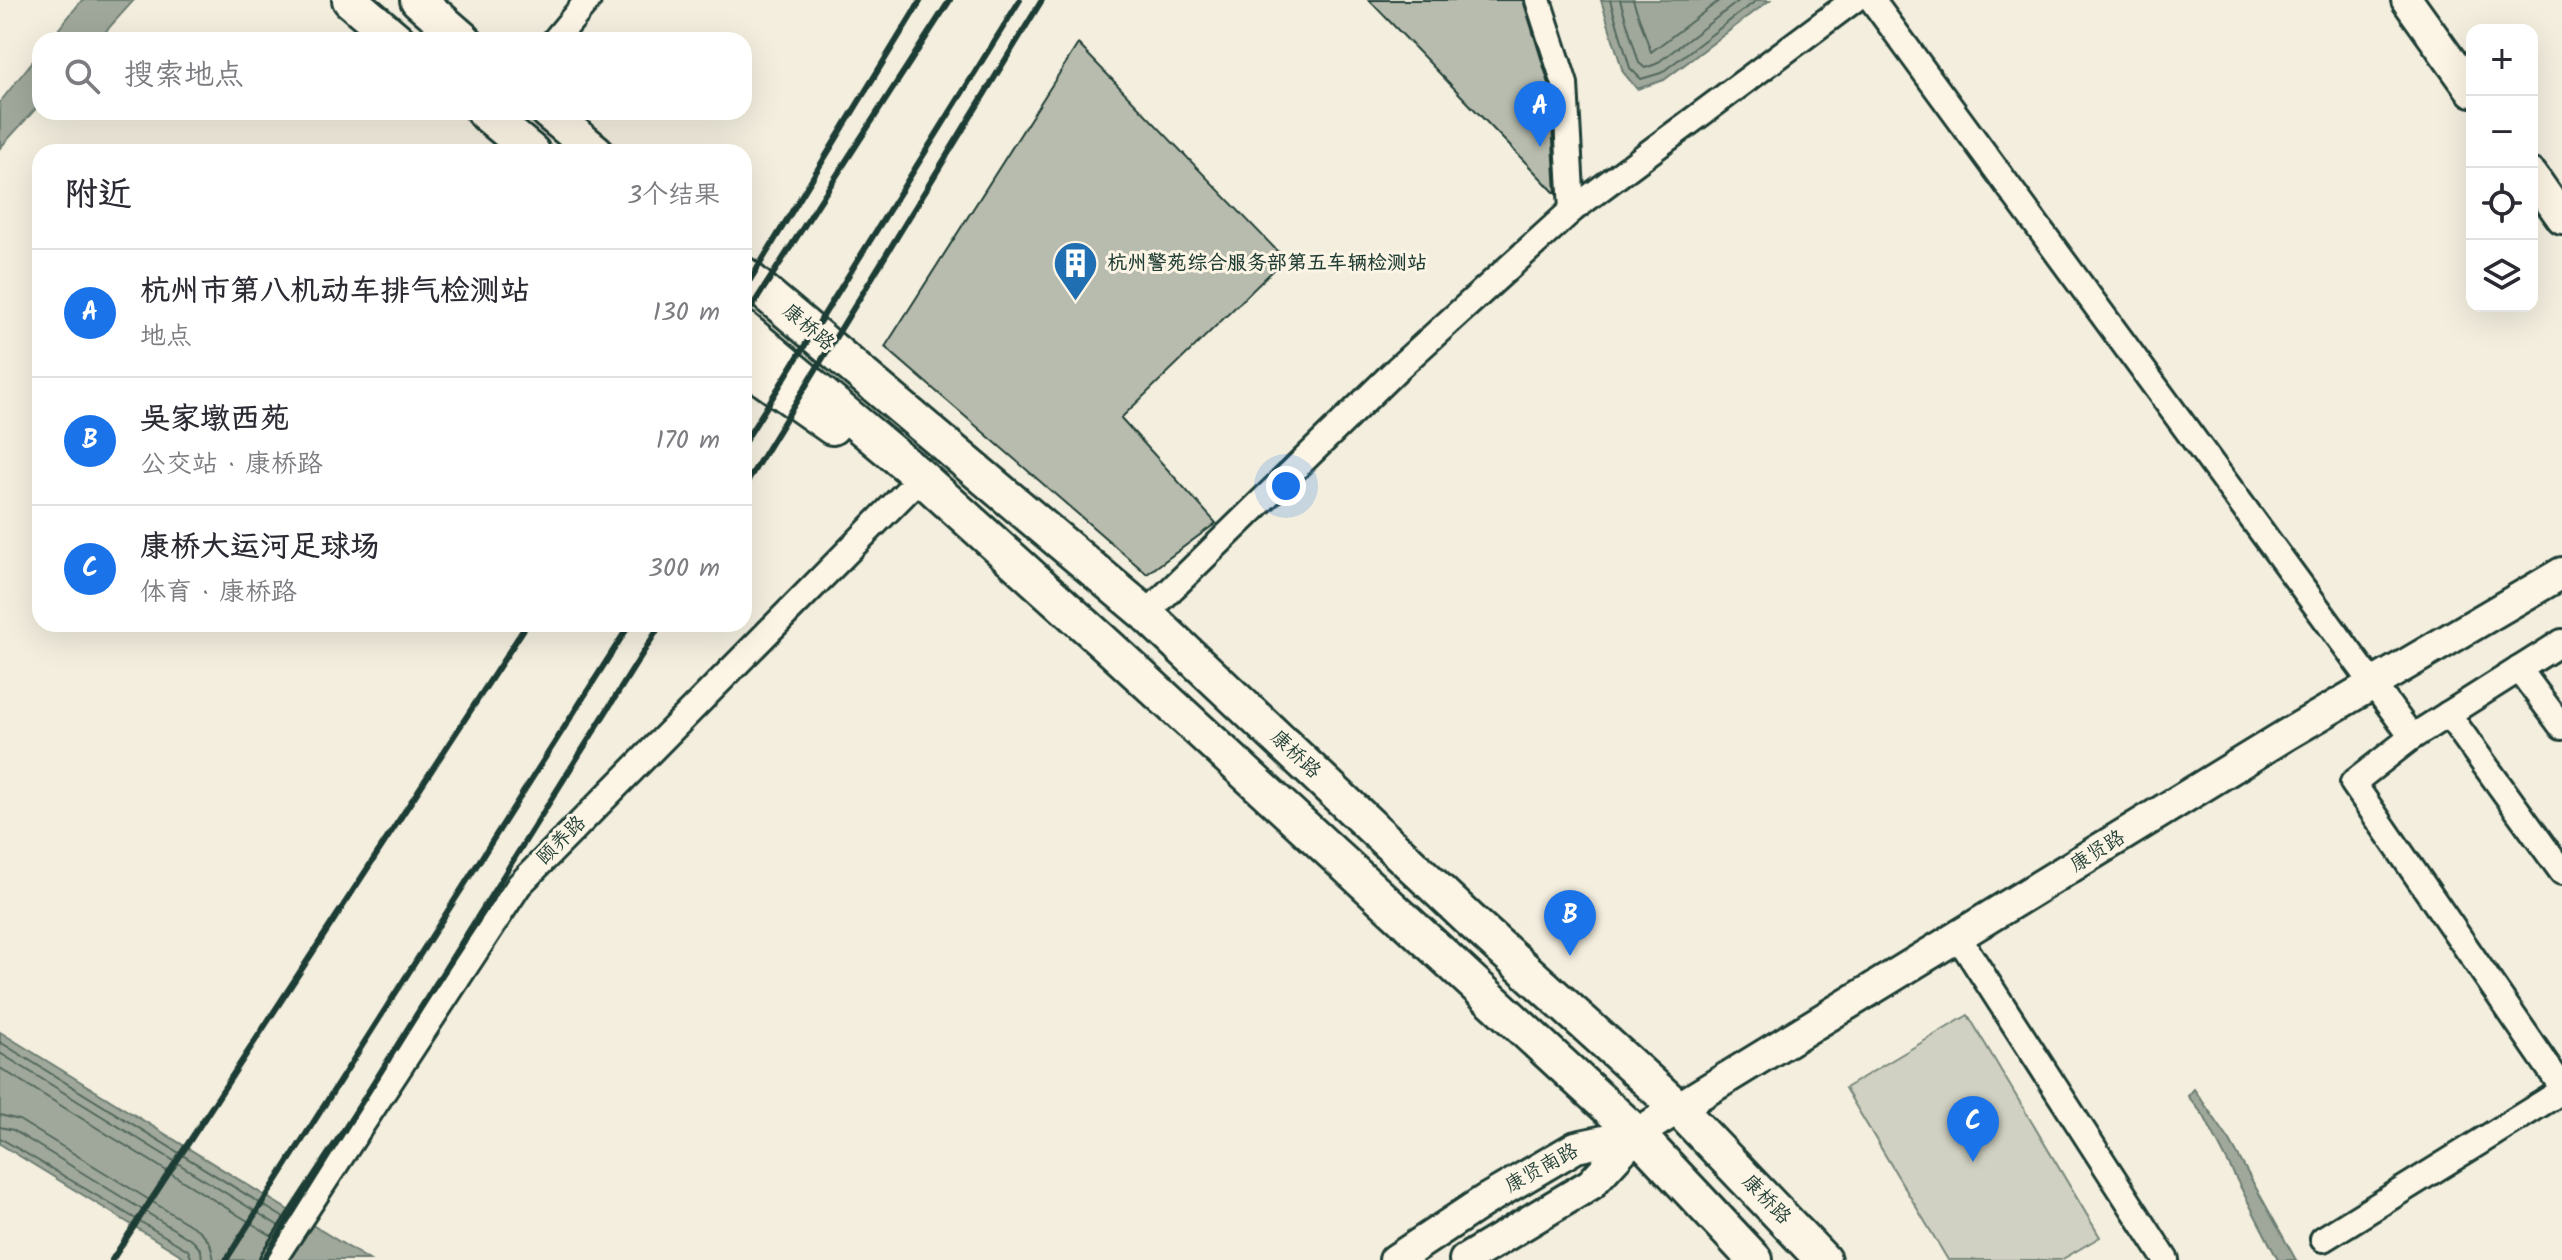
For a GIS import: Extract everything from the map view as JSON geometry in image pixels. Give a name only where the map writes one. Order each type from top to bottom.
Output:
[{"type":"main road","points":[[350,0],[388,32]]},
{"type":"main road","points":[[418,0],[455,32]]},
{"type":"main road","points":[[494,120],[522,144]]},
{"type":"main road","points":[[558,120],[586,144]]},
{"type":"main road","name":"康桥路","points":[[752,282],[1146,614],[1470,920],[1678,1108],[1823,1260]]},
{"type":"main road","name":"康桥路","points":[[752,336],[921,477],[1637,1134],[1755,1260]]},
{"type":"main road","points":[[752,371],[823,423],[921,477]]},
{"type":"street","points":[[562,32],[588,0]]},
{"type":"street","points":[[1538,0],[1565,84],[1572,210]]},
{"type":"street","points":[[1146,614],[1397,369],[1572,210],[1854,0]]},
{"type":"street","points":[[1872,0],[2412,737]]},
{"type":"street","points":[[2407,0],[2466,83]]},
{"type":"street","points":[[2538,184],[2562,218]]},
{"type":"street","name":"颐养路","points":[[273,1260],[519,885],[921,477]]},
{"type":"street","name":"康贤路","points":[[1637,1134],[2286,735],[2562,573]]},
{"type":"street","points":[[2323,1239],[2562,1089],[2353,783],[2412,737],[2562,642]]},
{"type":"street","points":[[2519,669],[2562,727]]},
{"type":"street","points":[[2448,714],[2562,872]]},
{"type":"street","points":[[1959,938],[2166,1260]]},
{"type":"street","name":"康贤南路","points":[[1395,1260],[1484,1201],[1576,1147],[1637,1134]]},
{"type":"street","name":"康贤南路","points":[[1465,1260],[1591,1184],[1637,1134]]},
{"type":"shaded area","points":[[1968,1015],[2100,1237],[2061,1260],[1948,1260],[1845,1088]]},
{"type":"water","points":[[82,0],[134,0],[105,32],[56,32]]},
{"type":"water","points":[[1601,0],[1770,0],[1664,80],[1637,89],[1623,72]]},
{"type":"water","points":[[32,62],[32,113],[0,148],[0,102]]},
{"type":"water","points":[[0,1032],[369,1260],[189,1260],[0,1144]]},
{"type":"water","points":[[2194,1089],[2230,1141],[2296,1260],[2278,1260],[2204,1116],[2188,1096]]},
{"type":"building","points":[[1369,0],[1523,0],[1550,87],[1556,194]]},
{"type":"building","name":"杭州警苑综合服务部第五车辆检测站","points":[[1078,44],[1285,259],[1121,418],[1216,523],[1147,574],[885,347]]},
{"type":"railway","points":[[752,277],[921,0]]},
{"type":"railway","points":[[752,307],[950,0]]},
{"type":"railway","points":[[752,430],[1020,0]]},
{"type":"railway","points":[[752,474],[1042,0]]},
{"type":"railway","points":[[112,1260],[522,632]]},
{"type":"railway","points":[[226,1260],[625,632]]},
{"type":"railway","points":[[263,1260],[656,632]]},
{"type":"place","name":"杭州市第八机动车排气检测站","points":[[1540,147]]},
{"type":"place","name":"杭州警苑综合服务部第五车辆检测站","points":[[1076,303]]},
{"type":"place","name":"吴家墩西苑","points":[[1570,956]]},
{"type":"place","name":"康桥大运河足球场","points":[[1973,1162]]}]
